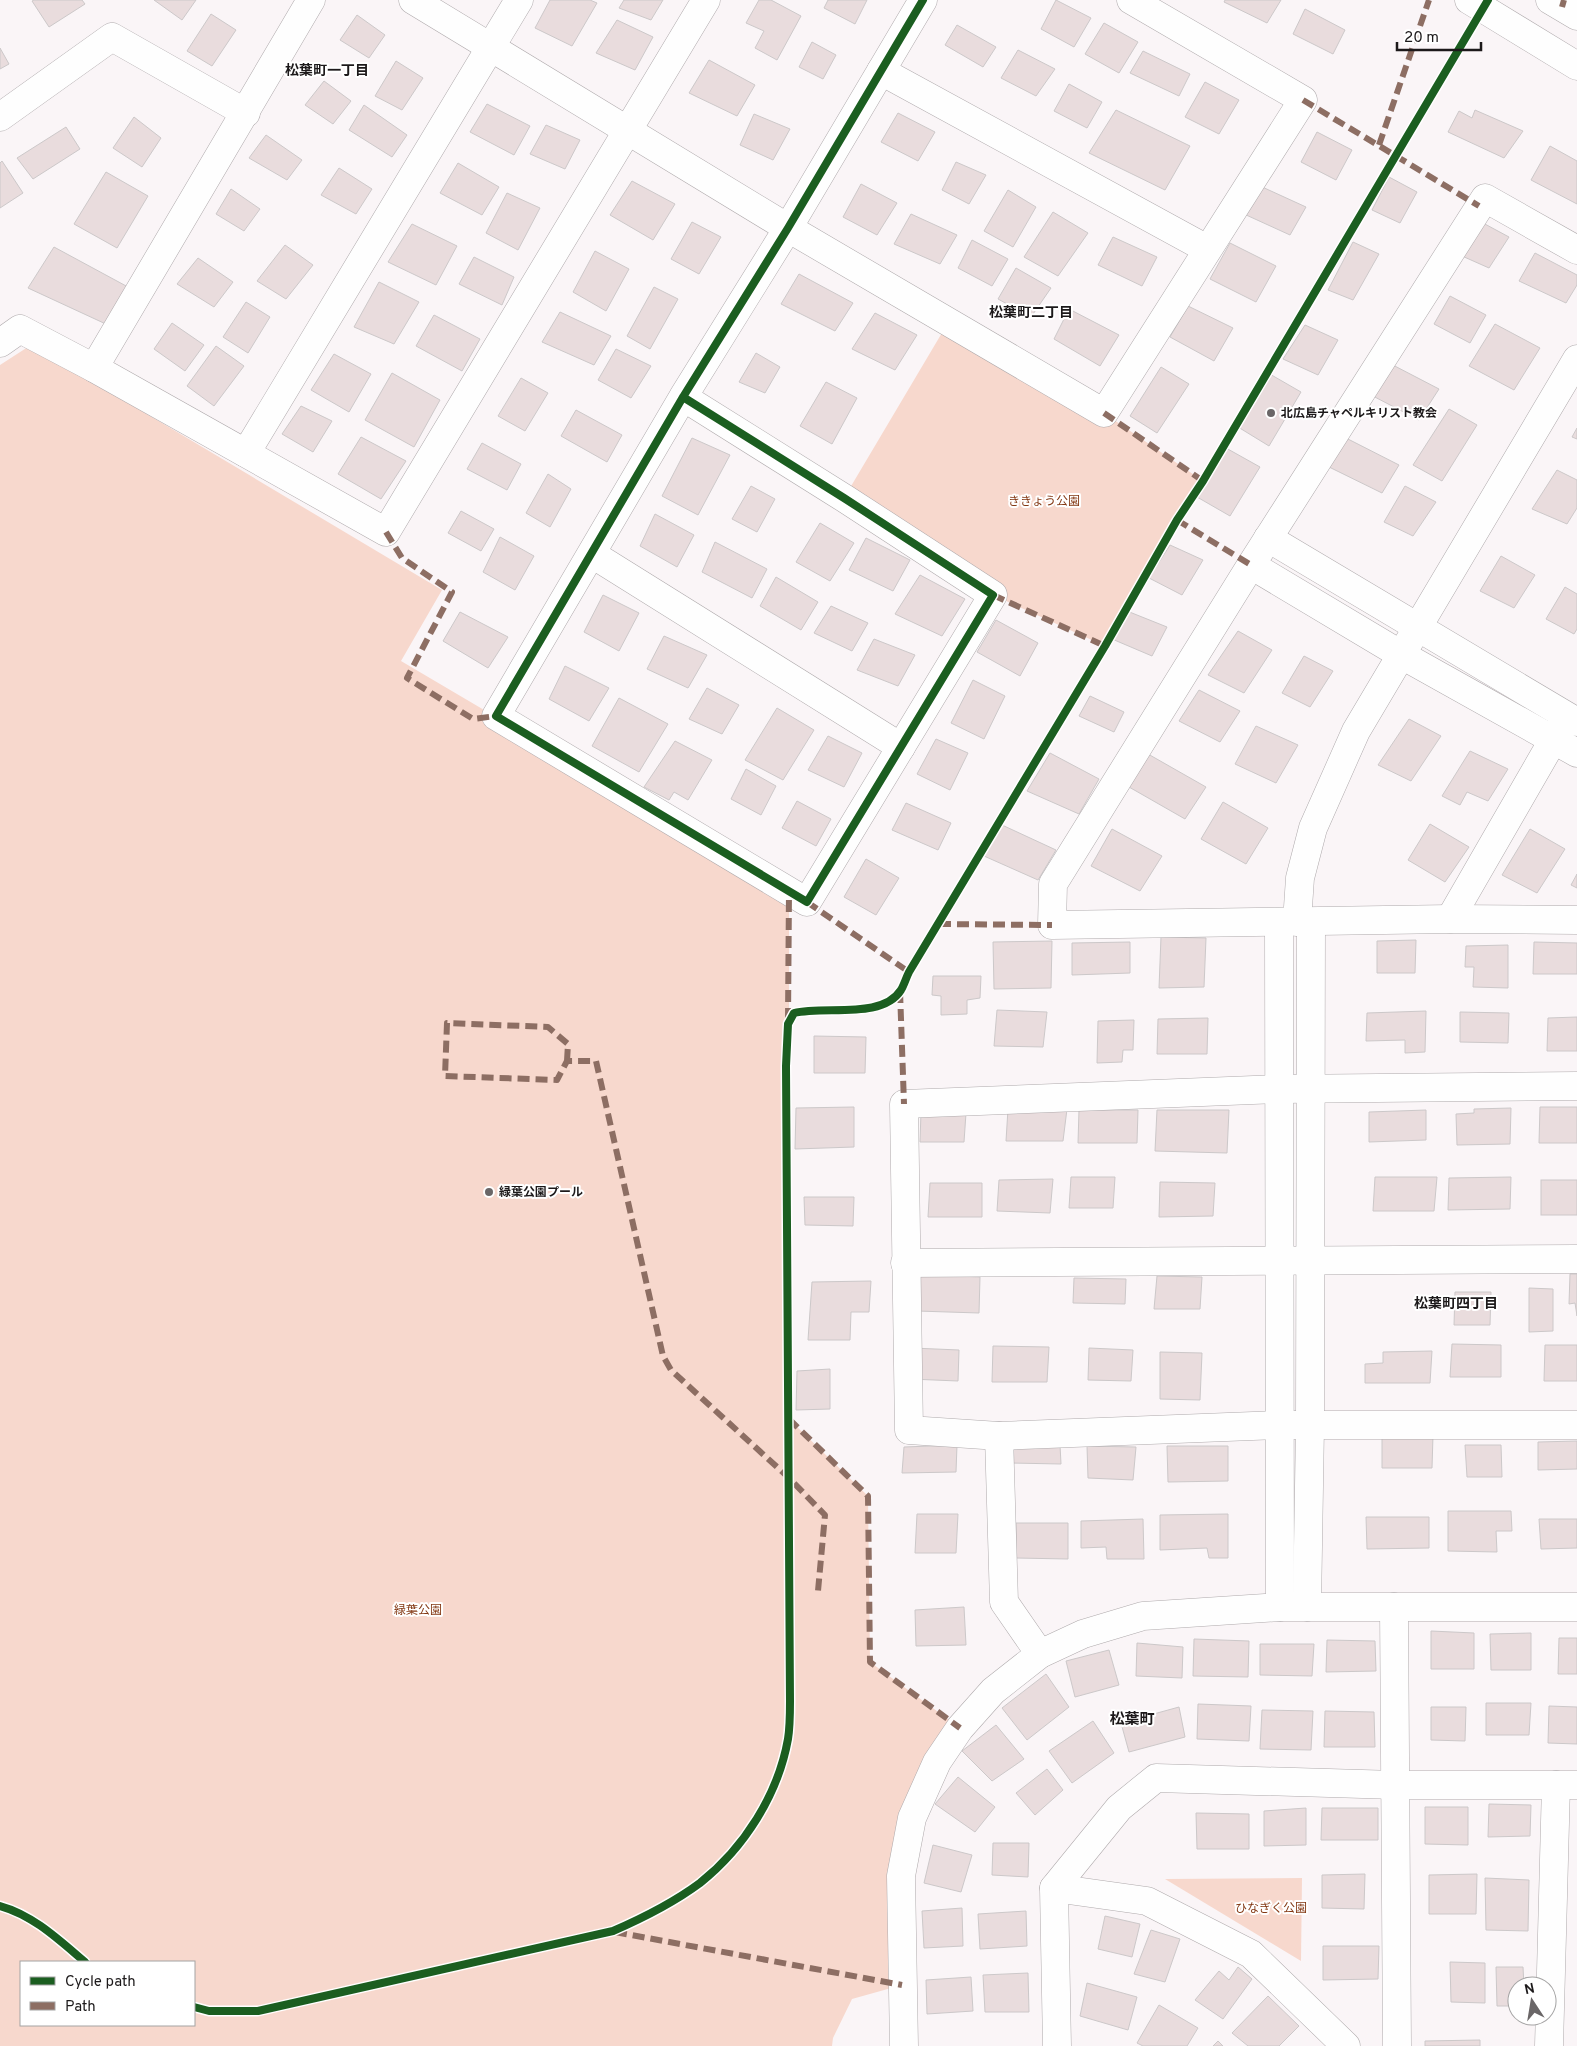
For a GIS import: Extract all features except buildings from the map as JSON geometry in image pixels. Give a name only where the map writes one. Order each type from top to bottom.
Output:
[{"type":"street","points":[[94,368],[311,0]]},
{"type":"street","points":[[412,0],[492,46],[627,132],[1104,413],[1303,100],[1131,0]]},
{"type":"street","points":[[246,454],[519,0]]},
{"type":"street","points":[[0,343],[20,329],[94,368],[386,532],[706,0]]},
{"type":"street","points":[[683,397],[844,498],[993,595],[807,902],[496,716],[683,397],[788,228],[923,0]]},
{"type":"street","points":[[1468,0],[1577,66]]},
{"type":"street","points":[[1550,0],[1577,16]]},
{"type":"street","points":[[0,117],[112,37],[246,113]]},
{"type":"street","points":[[881,71],[1207,249]]},
{"type":"street","points":[[1577,250],[1485,198],[1268,538],[1052,884],[1052,925],[1450,919],[1577,920]]},
{"type":"street","points":[[1280,1607],[1279,1089],[1300,878],[1313,828],[1356,731],[1416,627],[1577,359]]},
{"type":"street","points":[[1268,538],[1569,720],[1577,753]]},
{"type":"street","points":[[592,554],[901,746]]},
{"type":"street","points":[[1252,565],[1400,654],[1569,720]]},
{"type":"street","points":[[1450,919],[1569,720]]},
{"type":"street","points":[[1295,922],[1309,1089],[1310,1426],[1307,1607]]},
{"type":"street","points":[[1577,1086],[1279,1089],[904,1104],[909,1430],[999,1436],[1280,1425],[1577,1425]]},
{"type":"street","points":[[905,1262],[1577,1259]]},
{"type":"street","points":[[999,1436],[1004,1602],[1040,1654]]},
{"type":"street","points":[[904,2046],[901,1876],[912,1818],[937,1762],[960,1728],[993,1691],[1040,1654],[1083,1634],[1143,1616],[1280,1607],[1577,1607]]},
{"type":"street","points":[[1394,1607],[1397,2046]]},
{"type":"street","points":[[1056,2046],[1054,1888],[1119,1808],[1156,1778],[1396,1785],[1566,1785],[1549,2046]]},
{"type":"street","points":[[1054,1888],[1147,1901],[1251,1954],[1346,2046]]},
{"type":"green space","name":"ききょう公園","points":[[949,321],[1104,413],[1203,481],[1177,520],[1105,646],[993,595],[844,498]]},
{"type":"green space","name":"緑葉公園","points":[[31,345],[442,590],[401,661],[789,890],[789,1419],[868,1496],[870,1662],[960,1728],[912,1818],[902,1985],[852,1999],[833,2038],[832,2046],[0,2046],[0,365]]},
{"type":"green space","name":"ひなぎく公園","points":[[1302,1878],[1301,1961],[1165,1879]]},
{"type":"marked path","points":[[1379,145],[1429,0]]},
{"type":"marked path","points":[[1562,7],[1564,0]]},
{"type":"marked path","points":[[1303,100],[1479,206]]},
{"type":"marked path","points":[[1104,413],[1203,481]]},
{"type":"marked path","points":[[1177,520],[1251,565]]},
{"type":"marked path","points":[[386,532],[402,558],[452,592],[407,678],[473,719],[496,716]]},
{"type":"marked path","points":[[993,595],[1105,646]]},
{"type":"marked path","points":[[788,1020],[789,890]]},
{"type":"marked path","points":[[807,902],[909,972]]},
{"type":"marked path","points":[[939,924],[1052,925]]},
{"type":"marked path","points":[[900,991],[904,1104]]},
{"type":"marked path","points":[[567,1061],[568,1044],[548,1027],[447,1023],[445,1076],[557,1080],[567,1061],[596,1061],[663,1356],[671,1370],[789,1478],[825,1515],[818,1591]]},
{"type":"marked path","points":[[789,1419],[868,1496],[870,1662],[960,1728]]},
{"type":"marked path","points":[[615,1932],[902,1985]]},
{"type":"cycle path","points":[[683,397],[844,498],[993,595],[807,902],[496,716],[683,397],[788,228],[923,0]]},
{"type":"cycle path","points":[[195,2007],[209,2011],[258,2011],[613,1931],[658,1910],[700,1883],[731,1854],[757,1819],[776,1780],[783,1760],[790,1720],[786,1066],[788,1024],[794,1013],[852,1010],[881,1005],[892,999],[901,990],[909,972],[1105,646],[1177,520],[1203,481],[1488,0]]},
{"type":"cycle path","points":[[0,1906],[24,1915],[35,1922],[84,1961]]},
{"type":"place","name":"北広島チャペルキリスト教会","points":[[1271,413]]},
{"type":"place","name":"緑葉公園プール","points":[[489,1192]]},
{"type":"district","name":"松葉町一丁目","points":[[327,70]]},
{"type":"district","name":"松葉町二丁目","points":[[1031,312]]},
{"type":"district","name":"松葉町四丁目","points":[[1456,1303]]},
{"type":"district","name":"松葉町","points":[[1132,1719]]}]
